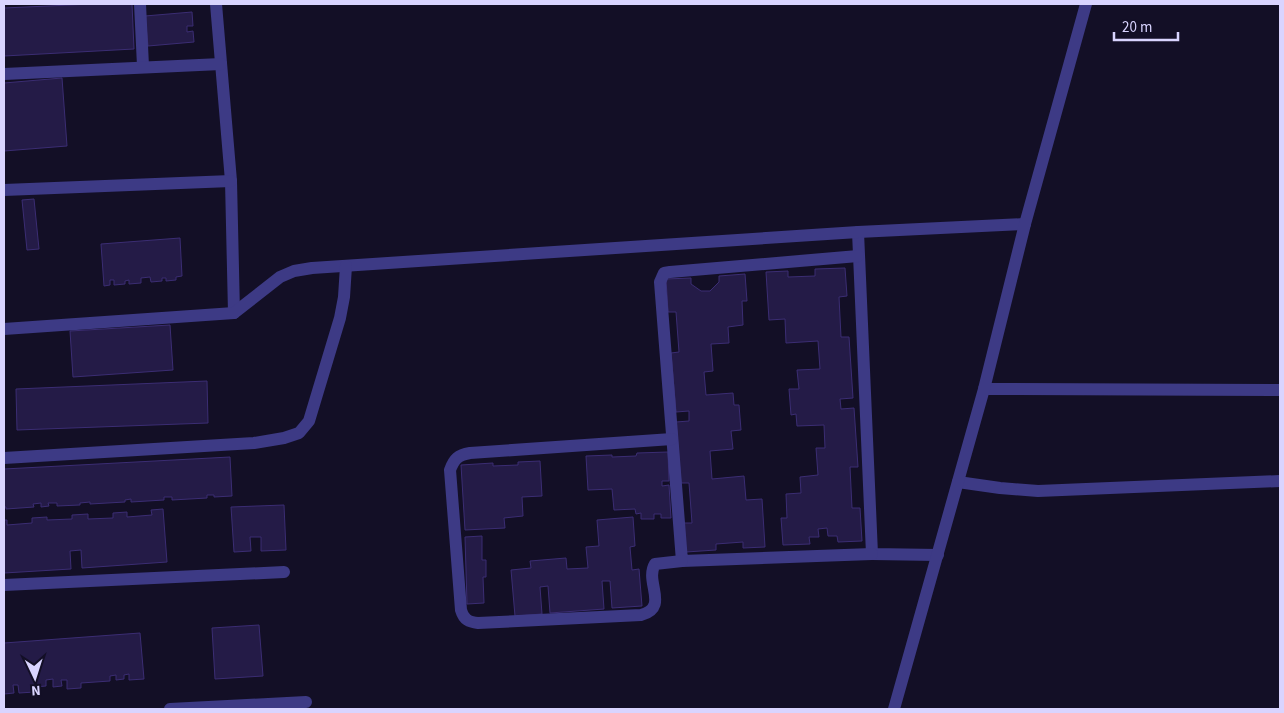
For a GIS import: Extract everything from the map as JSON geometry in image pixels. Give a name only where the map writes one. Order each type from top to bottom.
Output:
[{"type":"street","points":[[140,4],[143,66]]},
{"type":"street","points":[[216,4],[231,181],[234,313]]},
{"type":"street","points":[[894,709],[984,389],[1026,224],[1086,4]]},
{"type":"street","points":[[4,74],[143,66],[221,64]]},
{"type":"street","points":[[4,190],[231,181]]},
{"type":"street","points":[[4,329],[234,313],[280,277],[294,271],[858,232],[1026,224]]},
{"type":"street","points":[[858,232],[872,554]]},
{"type":"street","points":[[682,561],[660,282],[664,273],[858,256]]},
{"type":"street","points":[[4,458],[254,443],[284,438],[298,433],[308,421],[340,318],[344,297],[346,266]]},
{"type":"street","points":[[984,389],[1280,390]]},
{"type":"street","points":[[672,440],[470,453],[462,454],[454,460],[450,470],[464,618],[469,622],[478,623],[641,615],[649,613],[654,608],[656,602],[652,574],[652,568],[655,564],[682,561],[872,554],[938,555]]},
{"type":"street","points":[[958,482],[1038,491],[1280,481]]},
{"type":"street","points":[[4,585],[284,572]]},
{"type":"street","points":[[170,709],[306,702]]},
{"type":"building","points":[[132,4],[134,49],[4,56],[4,8]]},
{"type":"building","points":[[192,12],[193,26],[187,26],[187,32],[193,31],[194,42],[148,46],[145,16]]},
{"type":"building","points":[[62,78],[67,146],[4,151],[4,83]]},
{"type":"building","points":[[34,199],[39,249],[27,250],[22,200]]},
{"type":"building","points":[[180,238],[182,276],[176,277],[176,280],[166,281],[166,278],[162,278],[162,281],[151,282],[150,277],[141,278],[141,283],[129,284],[129,280],[125,281],[125,284],[114,285],[114,280],[110,280],[110,285],[104,286],[101,244]]},
{"type":"building","points":[[845,268],[847,296],[839,297],[841,337],[849,337],[853,398],[840,399],[841,409],[854,408],[858,467],[850,467],[852,508],[860,508],[862,541],[838,542],[837,536],[828,536],[827,528],[818,529],[819,537],[809,537],[810,544],[783,545],[781,518],[787,518],[786,494],[801,493],[800,477],[818,475],[816,448],[825,448],[824,425],[797,426],[796,414],[791,415],[789,389],[799,389],[797,370],[820,369],[818,341],[786,343],[785,319],[769,320],[766,272],[788,271],[788,277],[815,276],[815,269]]},
{"type":"building","points":[[745,274],[747,301],[742,301],[743,325],[728,327],[729,343],[711,344],[713,371],[704,372],[706,395],[733,393],[734,405],[739,405],[741,430],[731,431],[733,449],[710,451],[712,479],[744,476],[746,500],[762,499],[765,547],[743,548],[743,542],[716,544],[716,550],[686,552],[684,523],[692,523],[689,483],[681,483],[676,422],[689,421],[689,411],[676,412],[671,353],[679,352],[676,312],[668,312],[666,279],[691,278],[691,284],[701,291],[710,291],[719,282],[719,276]]},
{"type":"building","points":[[170,325],[173,370],[73,377],[70,331]]},
{"type":"building","points":[[207,381],[208,423],[17,430],[16,389]]},
{"type":"building","points":[[668,452],[669,481],[662,481],[662,486],[669,485],[671,518],[661,518],[661,514],[654,514],[654,519],[641,519],[641,513],[636,514],[635,509],[614,510],[612,489],[588,490],[586,456],[636,456],[637,453]]},
{"type":"building","points":[[230,457],[232,496],[214,497],[214,495],[207,495],[207,498],[172,500],[172,497],[164,497],[164,500],[131,502],[131,499],[125,500],[125,502],[90,504],[90,502],[80,503],[80,505],[57,506],[57,503],[48,503],[49,506],[41,507],[41,503],[33,504],[34,507],[6,509],[4,507],[4,469]]},
{"type":"building","points":[[540,461],[542,496],[522,497],[523,516],[504,518],[505,528],[465,530],[461,465],[493,463],[493,466],[518,465],[518,462]]},
{"type":"building","points":[[284,505],[286,550],[261,551],[261,537],[250,537],[251,551],[234,552],[231,507]]},
{"type":"building","points":[[163,509],[167,562],[82,568],[81,550],[70,551],[71,569],[4,573],[4,520],[7,520],[7,525],[32,523],[32,518],[47,517],[47,520],[72,519],[72,515],[88,514],[88,519],[113,518],[113,513],[127,512],[127,517],[152,515],[151,510]]},
{"type":"building","points":[[633,517],[635,546],[630,547],[632,570],[639,569],[642,606],[612,608],[610,581],[602,581],[604,609],[550,613],[548,586],[540,587],[542,614],[515,616],[511,570],[531,568],[530,561],[566,558],[567,569],[588,568],[586,547],[599,546],[597,520]]},
{"type":"building","points":[[482,536],[482,560],[486,560],[486,577],[483,577],[484,603],[467,604],[465,537]]},
{"type":"building","points":[[259,625],[263,676],[215,679],[212,628]]},
{"type":"building","points":[[140,633],[144,679],[129,680],[129,674],[124,675],[124,679],[116,680],[116,675],[110,676],[110,681],[81,683],[81,688],[67,689],[67,680],[61,680],[62,686],[53,687],[53,679],[46,680],[46,686],[35,687],[35,692],[19,693],[18,685],[13,685],[14,693],[4,694],[4,643]]}]
